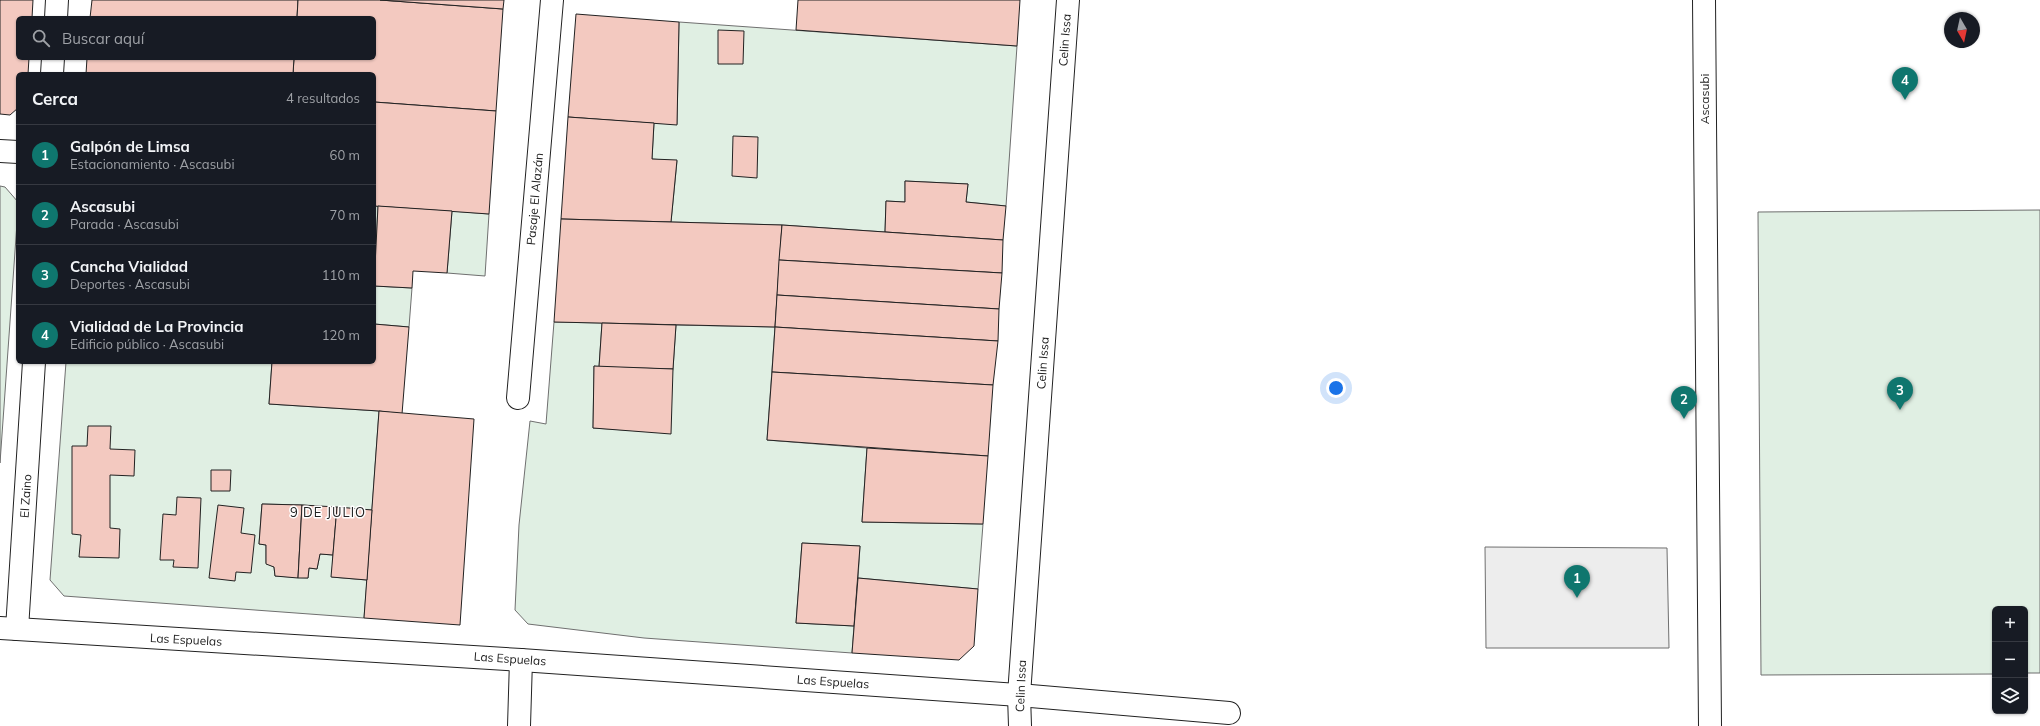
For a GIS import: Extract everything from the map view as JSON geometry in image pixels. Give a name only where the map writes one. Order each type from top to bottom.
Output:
[{"type":"street","points":[[56,16],[57,0]]},
{"type":"street","name":"Pasaje El Alazán","points":[[518,398],[552,0]]},
{"type":"street","name":"Celin Issa","points":[[1020,726],[1019,695],[1068,0]]},
{"type":"street","name":"Ascasubi","points":[[1704,0],[1710,726]]},
{"type":"street","points":[[52,72],[54,60]]},
{"type":"street","points":[[0,151],[16,152]]},
{"type":"street","name":"El Zaino","points":[[9,629],[34,364]]},
{"type":"street","name":"Las Espuelas","points":[[9,629],[521,660],[1019,695],[1229,713]]},
{"type":"street","points":[[519,726],[521,660]]},
{"type":"green space","points":[[679,22],[1017,46],[1006,206],[966,202],[968,184],[905,181],[905,202],[886,201],[885,232],[782,225],[671,222],[677,161],[652,159],[654,123],[677,124]]},
{"type":"green space","points":[[0,186],[5,187],[16,200],[16,237],[0,463]]},
{"type":"green space","points":[[376,206],[378,206],[376,244]]},
{"type":"green space","points":[[2040,210],[2040,673],[2028,673],[2028,606],[1992,606],[1992,674],[1761,675],[1758,212]]},
{"type":"green space","points":[[452,211],[489,214],[485,276],[447,273]]},
{"type":"green space","points":[[376,286],[412,288],[409,327],[376,324]]},
{"type":"green space","points":[[554,322],[602,323],[599,367],[594,366],[593,428],[657,432],[673,369],[676,325],[775,327],[767,440],[867,448],[862,522],[983,524],[978,589],[858,578],[860,546],[802,543],[796,623],[854,626],[852,653],[644,638],[528,624],[515,610],[519,525],[530,421],[546,424]]},
{"type":"green space","points":[[66,364],[272,364],[269,404],[379,411],[372,510],[262,504],[259,544],[266,545],[266,563],[274,567],[275,576],[308,578],[309,568],[317,569],[320,554],[333,555],[332,577],[367,580],[364,618],[64,596],[50,580]]},
{"type":"shaded area","points":[[1485,547],[1667,548],[1669,648],[1486,648]]},
{"type":"building","points":[[0,0],[33,0],[32,16],[16,16],[16,60],[29,60],[28,72],[16,72],[16,110],[10,115],[0,114]]},
{"type":"building","points":[[92,0],[298,0],[297,16],[90,16]]},
{"type":"building","points":[[298,0],[380,0],[503,9],[496,111],[376,102],[376,72],[293,72],[294,60],[376,60],[376,16],[297,16]]},
{"type":"building","points":[[380,0],[504,0],[503,9]]},
{"type":"building","points":[[798,0],[1020,0],[1017,46],[796,30]]},
{"type":"building","points":[[576,14],[679,22],[677,125],[568,117]]},
{"type":"building","points":[[718,30],[744,31],[743,64],[718,64]]},
{"type":"building","points":[[87,60],[294,60],[293,72],[86,72]]},
{"type":"building","points":[[376,102],[496,111],[489,214],[376,206]]},
{"type":"building","points":[[568,117],[654,123],[652,159],[677,160],[671,222],[561,219]]},
{"type":"building","points":[[733,136],[758,137],[757,178],[732,176]]},
{"type":"building","points":[[905,181],[968,184],[966,202],[1006,206],[1003,240],[885,232],[886,201],[905,202]]},
{"type":"building","points":[[378,206],[452,211],[447,273],[413,271],[412,288],[376,286]]},
{"type":"building","points":[[561,219],[782,225],[775,327],[554,322]]},
{"type":"building","points":[[782,225],[1003,240],[1002,273],[779,260]]},
{"type":"building","points":[[779,260],[1002,273],[999,309],[777,295]]},
{"type":"building","points":[[777,295],[999,309],[998,341],[775,327]]},
{"type":"building","points":[[602,323],[676,325],[673,369],[599,367]]},
{"type":"building","points":[[376,324],[409,327],[402,414],[379,411],[269,404],[272,364],[376,364]]},
{"type":"building","points":[[775,327],[998,341],[993,385],[772,372]]},
{"type":"building","points":[[594,366],[673,369],[671,434],[593,428]]},
{"type":"building","points":[[772,372],[993,385],[988,456],[767,440]]},
{"type":"building","points":[[379,411],[474,419],[460,625],[364,618]]},
{"type":"building","points":[[88,426],[111,426],[110,449],[135,450],[134,476],[110,475],[110,528],[120,529],[119,558],[79,557],[81,535],[72,534],[72,446],[87,446]]},
{"type":"building","points":[[867,448],[988,456],[983,524],[862,522]]},
{"type":"building","points":[[211,470],[231,470],[230,491],[211,491]]},
{"type":"building","points":[[177,497],[201,498],[198,568],[173,567],[174,560],[160,560],[163,514],[176,515]]},
{"type":"building","points":[[262,504],[302,505],[298,578],[275,576],[274,567],[266,564],[266,545],[259,544]]},
{"type":"building","points":[[218,505],[244,508],[241,533],[255,535],[251,573],[236,572],[235,581],[209,578]]},
{"type":"building","points":[[302,505],[337,507],[333,555],[320,554],[317,569],[309,568],[308,578],[298,578]]},
{"type":"building","points":[[337,507],[372,510],[367,580],[331,577]]},
{"type":"building","points":[[802,543],[860,546],[854,626],[796,623]]},
{"type":"building","points":[[858,578],[978,589],[974,646],[959,660],[852,653]]},
{"type":"place","name":"Vialidad de La Provincia","points":[[1905,100]]},
{"type":"place","name":"Cancha Vialidad","points":[[1900,410]]},
{"type":"place","name":"Ascasubi","points":[[1684,419]]},
{"type":"place","name":"Galpón de Limsa","points":[[1577,598]]},
{"type":"district","name":"9 DE JULIO","points":[[328,512]]}]
